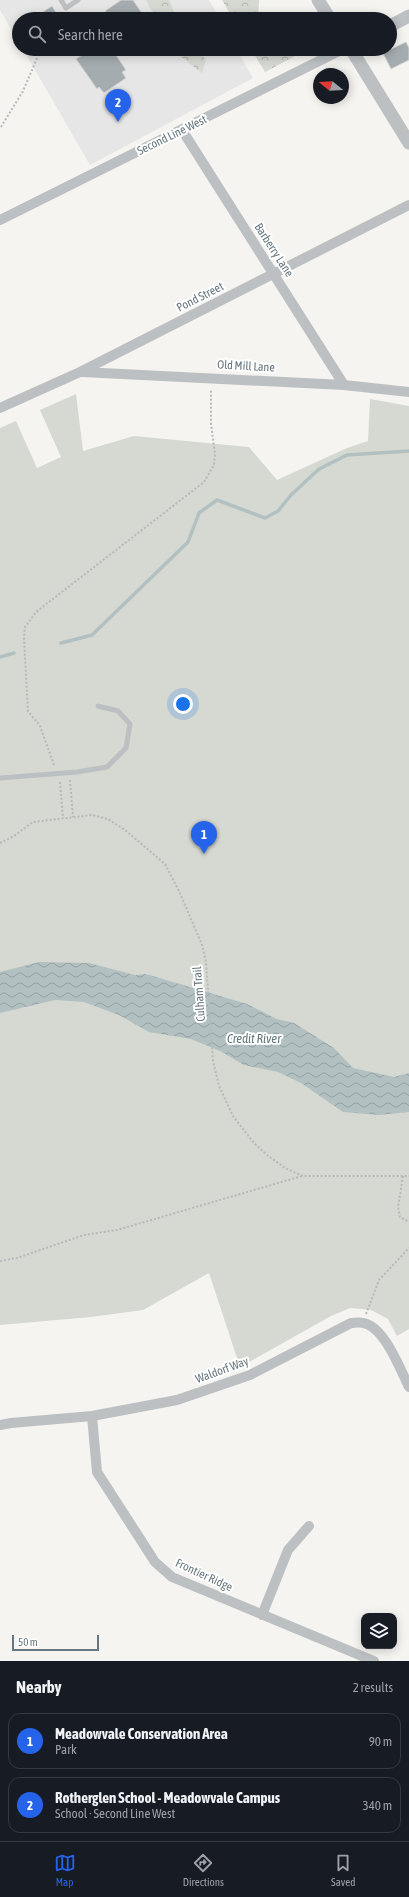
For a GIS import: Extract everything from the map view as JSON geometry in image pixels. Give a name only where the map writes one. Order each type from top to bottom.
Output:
[{"type":"street","points":[[318,0],[326,12]]},
{"type":"street","points":[[397,22],[409,16]]},
{"type":"street","name":"Second Line West","points":[[0,220],[329,56]]},
{"type":"street","points":[[354,56],[409,143]]},
{"type":"street","name":"Barberry Lane","points":[[182,130],[344,385]]},
{"type":"street","name":"Pond Street","points":[[0,408],[80,372],[409,205]]},
{"type":"street","name":"Old Mill Lane","points":[[80,372],[211,377],[344,385],[409,392]]},
{"type":"street","name":"Waldorf Way","points":[[0,1425],[92,1416],[177,1400],[250,1375],[343,1326],[351,1323],[364,1323]]},
{"type":"street","points":[[364,1323],[375,1329],[384,1339],[409,1387]]},
{"type":"street","name":"Frontier Ridge","points":[[92,1416],[97,1472],[155,1562],[172,1577],[374,1661]]},
{"type":"street","points":[[262,1615],[288,1550],[310,1526]]},
{"type":"lane","points":[[61,0],[66,8],[78,0]]},
{"type":"lane","points":[[0,778],[70,773],[107,767],[126,748],[130,724],[118,711],[98,706]]},
{"type":"path","points":[[1,127],[23,91],[38,56]]},
{"type":"path","points":[[63,818],[58,773],[40,726],[28,711],[24,639],[25,627],[36,612],[204,482],[214,465],[215,454],[210,407],[211,377]]},
{"type":"path","points":[[70,773],[73,817]]},
{"type":"path","name":"Culham Trail","points":[[0,843],[14,836],[33,822],[63,818],[92,815],[108,819],[125,830],[165,864],[179,891],[202,945],[208,980],[213,1061],[219,1086],[233,1116],[254,1143],[285,1168],[303,1176],[409,1176]]},
{"type":"path","points":[[0,1261],[18,1258],[84,1235],[117,1230],[303,1176]]},
{"type":"path","points":[[403,1176],[398,1207],[400,1217],[409,1222]]},
{"type":"path","points":[[364,1323],[375,1287],[379,1280],[409,1248]]},
{"type":"shaded area","points":[[0,0],[209,0],[216,12],[12,12],[12,31],[0,10]]},
{"type":"shaded area","points":[[27,56],[240,56],[253,78],[90,165]]},
{"type":"green space","points":[[146,0],[169,0],[174,12],[152,12]]},
{"type":"green space","points":[[222,0],[259,0],[258,12],[229,12]]},
{"type":"green space","points":[[180,56],[203,56],[206,60],[202,73]]},
{"type":"green space","points":[[255,56],[295,56],[265,72]]},
{"type":"green space","points":[[76,394],[83,451],[134,436],[249,447],[277,480],[347,448],[368,441],[370,399],[409,406],[409,1329],[397,1336],[388,1319],[371,1310],[350,1308],[331,1316],[240,1367],[209,1273],[143,1310],[91,1317],[0,1325],[0,428],[16,421],[37,468],[61,457],[40,410]]},
{"type":"water","name":"Credit River","points":[[39,962],[89,963],[135,975],[146,974],[247,1004],[277,1019],[294,1023],[334,1048],[353,1068],[394,1077],[409,1073],[409,1112],[379,1115],[343,1112],[301,1083],[278,1072],[244,1065],[220,1051],[191,1039],[149,1032],[119,1015],[84,1002],[55,1000],[0,1013],[0,972]]},
{"type":"building","points":[[121,0],[133,0],[141,12],[106,12]]},
{"type":"building","points":[[52,6],[56,12],[43,12]]},
{"type":"building","points":[[406,42],[409,48],[409,60],[391,69],[384,56],[397,56],[397,46]]},
{"type":"building","points":[[80,56],[117,56],[126,70],[122,72],[126,78],[104,93],[99,87],[97,89],[76,59]]},
{"type":"waterway","points":[[61,643],[92,635],[188,542],[199,513],[217,500],[265,518],[278,511],[291,495],[319,469],[347,455],[409,451]]},
{"type":"waterway","points":[[0,657],[14,653]]},
{"type":"place","name":"Rotherglen School - Meadowvale Campus","points":[[118,122]]},
{"type":"place","name":"Meadowvale Conservation Area","points":[[204,854]]}]
